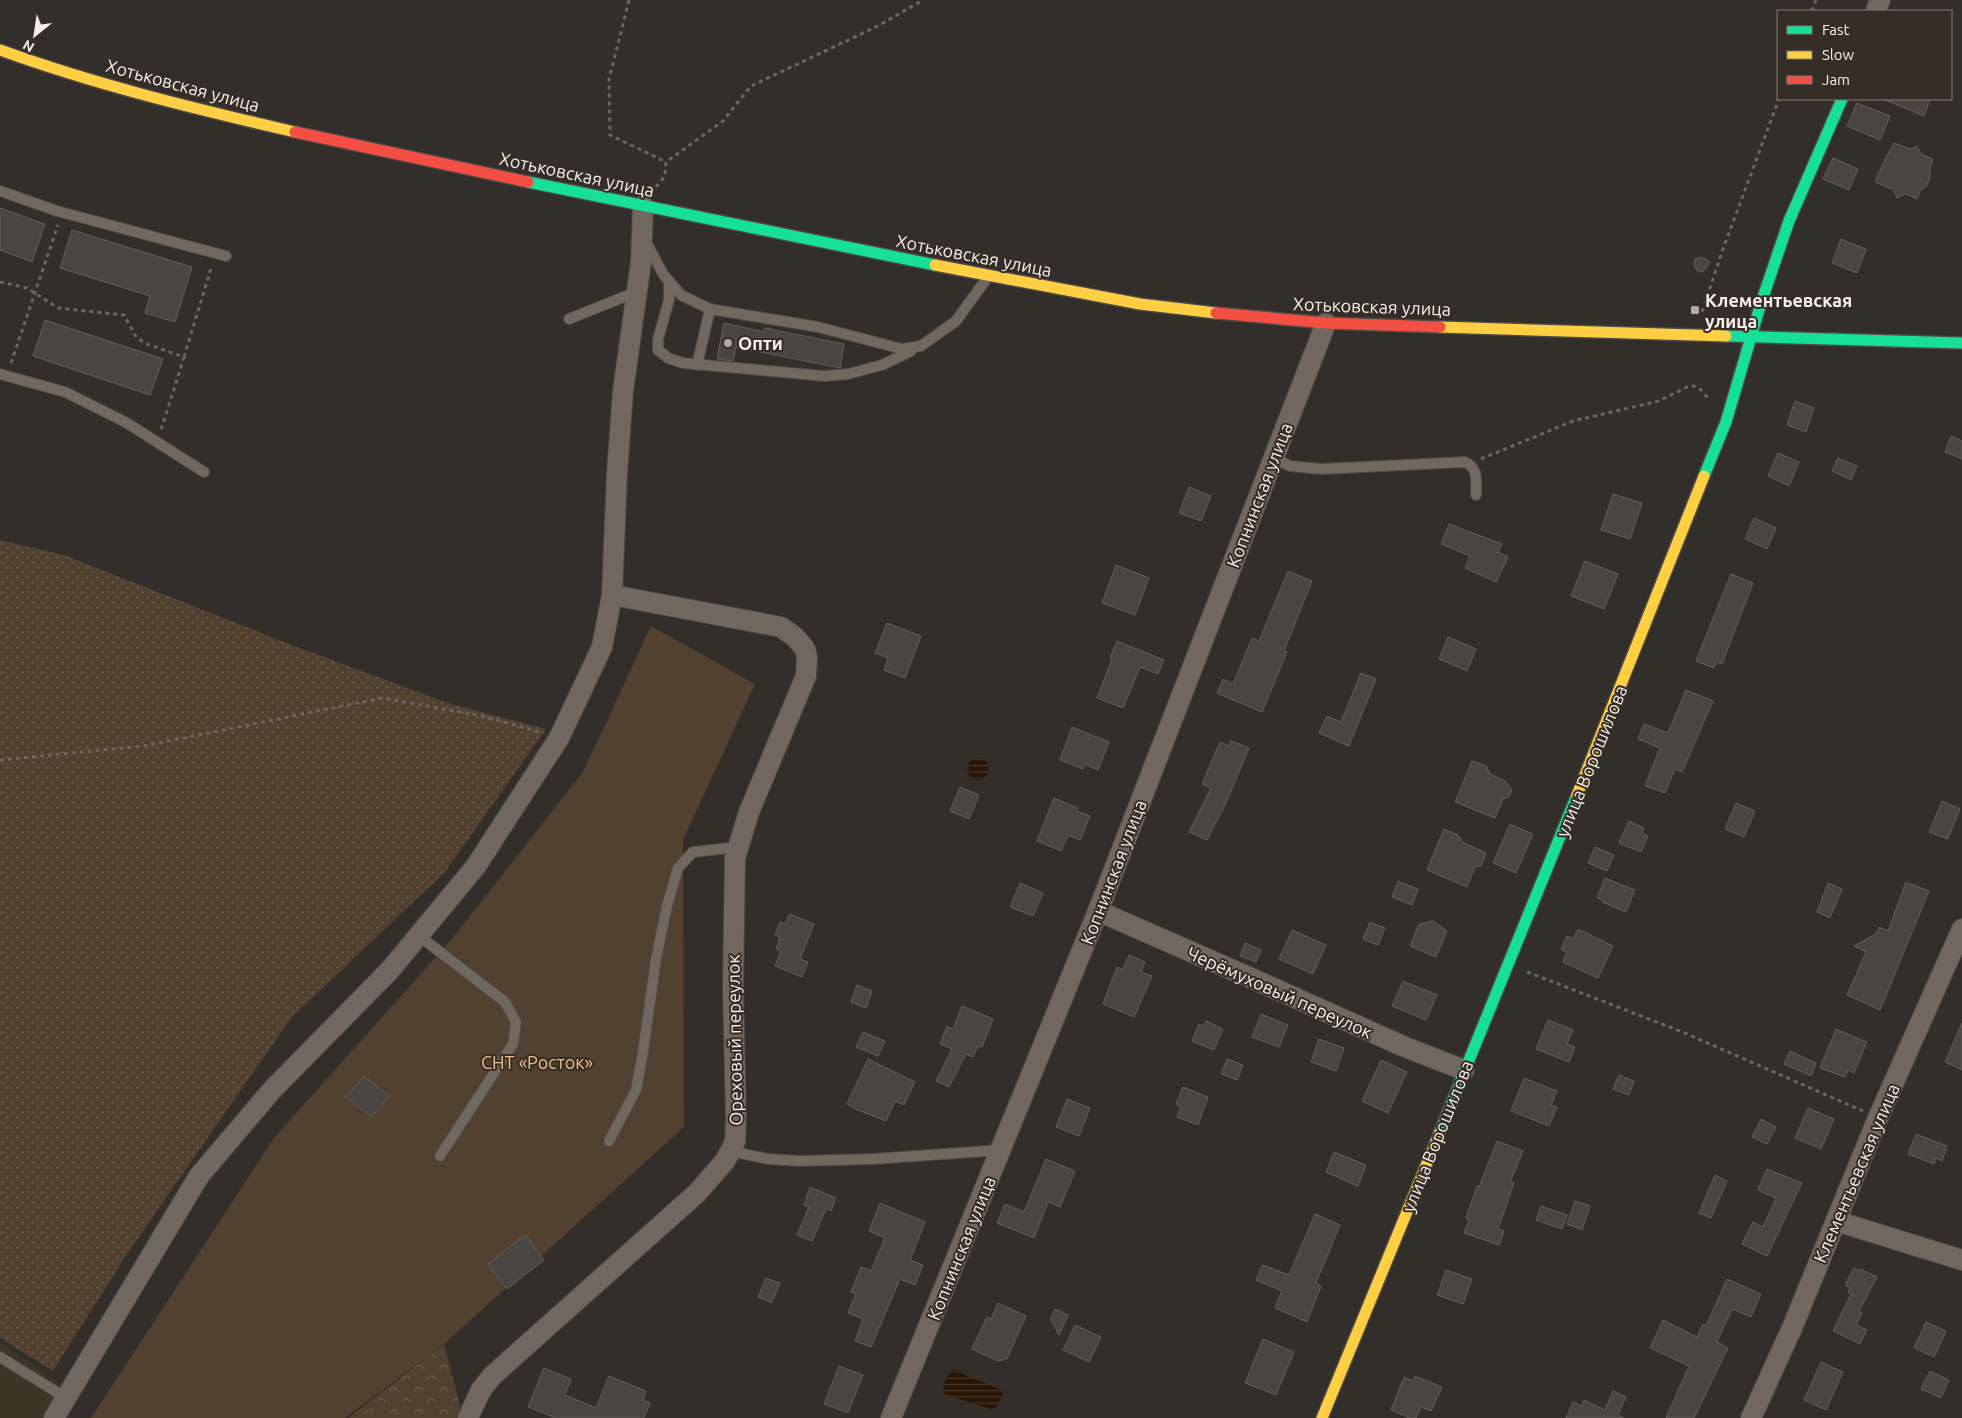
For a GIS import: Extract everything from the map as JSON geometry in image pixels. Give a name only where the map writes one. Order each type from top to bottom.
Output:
[{"type":"main road","name":"Хотьковская улица","points":[[0,50],[33,62],[181,105],[323,139],[988,276],[1140,304],[1236,316],[1326,323],[1962,343]]},
{"type":"main road","name":"улица Ворошилова","points":[[1322,1418],[1591,762],[1726,422],[1760,303],[1802,188],[1842,100]]},
{"type":"street","points":[[54,1418],[199,1176],[272,1090],[390,970],[476,866],[559,738],[602,647],[612,595],[617,473],[623,392],[641,262],[642,206]]},
{"type":"street","name":"Копнинская улица","points":[[892,1418],[1098,911],[1326,323]]},
{"type":"street","name":"Ореховый переулок","points":[[468,1418],[481,1390],[492,1376],[697,1193],[725,1161],[735,1142],[732,988],[735,858],[749,812],[806,676],[807,658],[805,649],[795,637],[781,627],[612,595]]},
{"type":"street","name":"Черёмуховый переулок","points":[[1098,911],[1405,1047],[1464,1070]]},
{"type":"street","name":"Клементьевская улица","points":[[1751,1418],[1792,1328],[1878,1118],[1962,929]]},
{"type":"street","points":[[1836,1221],[1962,1260]]},
{"type":"lane","points":[[0,191],[62,212],[221,255]]},
{"type":"lane","points":[[642,234],[663,274],[681,295],[710,309],[818,327],[902,349],[921,346]]},
{"type":"lane","points":[[669,281],[669,300],[658,339],[658,350],[668,358],[697,365],[824,376],[848,374],[882,365],[921,346],[956,321],[988,276]]},
{"type":"lane","points":[[569,320],[636,292]]},
{"type":"lane","points":[[697,365],[710,309]]},
{"type":"lane","points":[[3,375],[65,392],[128,423],[204,472]]},
{"type":"lane","points":[[1274,458],[1301,469],[1370,468],[1465,462],[1472,465],[1476,473],[1476,495]]},
{"type":"lane","points":[[609,1140],[636,1090],[656,959],[667,906],[678,868],[693,852],[738,847]]},
{"type":"lane","points":[[418,935],[505,1002],[516,1022],[513,1044],[440,1156]]},
{"type":"lane","points":[[730,1150],[768,1159],[798,1161],[873,1159],[1001,1150]]},
{"type":"lane","points":[[0,1356],[66,1398]]},
{"type":"path","points":[[629,0],[609,79],[610,135],[666,162],[722,121],[751,86],[878,26],[922,0]]},
{"type":"path","points":[[1701,317],[1723,249],[1779,100]]},
{"type":"path","points":[[3,375],[35,292],[62,212]]},
{"type":"path","points":[[158,442],[184,357],[221,255]]},
{"type":"path","points":[[0,282],[27,288],[58,308],[124,315],[135,335],[144,343],[184,357]]},
{"type":"path","points":[[1472,465],[1484,458],[1573,421],[1659,401],[1687,387],[1694,386],[1715,402],[1731,406]]},
{"type":"path","points":[[0,760],[144,746],[382,698],[482,716],[559,738]]},
{"type":"path","points":[[1508,964],[1680,1031],[1878,1118]]},
{"type":"shaded area","points":[[978,758],[986,761],[989,769],[986,777],[978,780],[970,777],[967,769],[970,761]]},
{"type":"shaded area","points":[[0,1343],[62,1385],[43,1418],[0,1418]]},
{"type":"shaded area","points":[[956,1369],[965,1375],[1002,1390],[1003,1394],[996,1408],[990,1409],[944,1394],[946,1380],[950,1373]]},
{"type":"green space","points":[[0,540],[64,555],[297,647],[448,703],[546,729],[445,872],[291,1018],[127,1254],[53,1371],[0,1338]]},
{"type":"green space","name":"СНТ «Росток»","points":[[651,626],[755,684],[683,840],[684,1127],[444,1344],[345,1418],[91,1418],[274,1138],[452,939],[583,772]]},
{"type":"green space","points":[[444,1344],[460,1406],[458,1418],[348,1418]]},
{"type":"building","points":[[1885,100],[1930,100],[1924,116]]},
{"type":"building","points":[[1857,103],[1890,116],[1880,140],[1847,126]]},
{"type":"building","points":[[1894,143],[1910,149],[1917,146],[1921,154],[1933,159],[1926,187],[1920,191],[1917,199],[1906,194],[1897,198],[1894,190],[1875,182]]},
{"type":"building","points":[[1833,158],[1858,169],[1849,190],[1823,179]]},
{"type":"building","points":[[0,208],[45,224],[32,262],[0,250]]},
{"type":"building","points":[[72,230],[192,267],[175,322],[145,313],[150,296],[60,268]]},
{"type":"building","points":[[1841,239],[1866,249],[1857,273],[1832,263]]},
{"type":"building","points":[[1702,257],[1710,262],[1703,272],[1697,271],[1694,265],[1695,259]]},
{"type":"building","points":[[45,320],[163,359],[150,395],[33,356]]},
{"type":"building","points":[[724,323],[764,332],[765,328],[844,344],[840,368],[736,347],[733,361],[717,359]]},
{"type":"building","points":[[1795,401],[1814,408],[1806,432],[1787,425]]},
{"type":"building","points":[[1951,436],[1962,441],[1962,459],[1945,452]]},
{"type":"building","points":[[1778,453],[1799,462],[1789,486],[1768,476]]},
{"type":"building","points":[[1838,458],[1857,466],[1851,480],[1832,471]]},
{"type":"building","points":[[1189,487],[1211,496],[1201,521],[1179,513]]},
{"type":"building","points":[[1613,494],[1642,503],[1630,539],[1601,530]]},
{"type":"building","points":[[1754,518],[1776,528],[1767,549],[1745,539]]},
{"type":"building","points":[[1449,524],[1502,544],[1498,552],[1508,557],[1496,582],[1465,568],[1470,556],[1441,544]]},
{"type":"building","points":[[1585,561],[1618,574],[1604,609],[1571,596]]},
{"type":"building","points":[[1116,565],[1149,578],[1135,615],[1102,603]]},
{"type":"building","points":[[1288,571],[1312,581],[1284,651],[1287,652],[1262,712],[1217,693],[1223,679],[1233,684],[1252,638],[1259,641]]},
{"type":"building","points":[[1731,574],[1753,583],[1722,664],[1716,662],[1714,668],[1696,661]]},
{"type":"building","points":[[887,623],[921,636],[905,678],[884,670],[888,658],[875,653]]},
{"type":"building","points":[[1448,637],[1476,649],[1467,671],[1439,659]]},
{"type":"building","points":[[1117,641],[1164,660],[1158,674],[1140,667],[1123,708],[1097,698]]},
{"type":"building","points":[[1361,673],[1376,679],[1349,746],[1319,733],[1327,716],[1341,722]]},
{"type":"building","points":[[1686,690],[1713,701],[1682,772],[1675,769],[1665,793],[1645,786],[1660,748],[1638,739],[1644,724],[1668,733]]},
{"type":"building","points":[[1072,727],[1109,742],[1098,770],[1084,764],[1083,769],[1060,760]]},
{"type":"building","points":[[1231,741],[1249,748],[1227,801],[1207,840],[1189,832],[1211,788],[1202,784],[1220,742],[1229,746]]},
{"type":"building","points":[[1472,761],[1486,766],[1490,774],[1505,781],[1512,790],[1509,797],[1503,799],[1495,818],[1455,802]]},
{"type":"building","points":[[960,787],[979,795],[969,819],[950,811]]},
{"type":"building","points":[[1054,798],[1078,808],[1077,811],[1090,816],[1080,840],[1068,835],[1061,851],[1037,841]]},
{"type":"building","points":[[1942,801],[1960,809],[1948,839],[1929,832]]},
{"type":"building","points":[[1736,803],[1755,811],[1744,837],[1725,829]]},
{"type":"building","points":[[1629,821],[1644,828],[1642,833],[1648,836],[1641,852],[1619,843]]},
{"type":"building","points":[[1510,824],[1533,834],[1516,873],[1493,863]]},
{"type":"building","points":[[1444,829],[1458,835],[1462,842],[1486,853],[1481,866],[1475,867],[1467,887],[1427,870]]},
{"type":"building","points":[[1595,847],[1614,855],[1607,871],[1588,863]]},
{"type":"building","points":[[1605,878],[1635,890],[1626,912],[1597,898]]},
{"type":"building","points":[[1398,881],[1418,889],[1412,905],[1392,897]]},
{"type":"building","points":[[1906,882],[1929,891],[1880,1010],[1847,995],[1866,952],[1854,946],[1876,934],[1879,927],[1888,931]]},
{"type":"building","points":[[1020,883],[1043,893],[1033,916],[1010,907]]},
{"type":"building","points":[[1828,883],[1842,889],[1830,918],[1817,912]]},
{"type":"building","points":[[790,914],[814,924],[800,959],[808,962],[802,977],[775,966],[781,951],[776,949],[780,937],[775,935],[780,922],[785,924]]},
{"type":"building","points":[[1433,921],[1447,931],[1436,957],[1410,946],[1419,924]]},
{"type":"building","points":[[1370,922],[1385,928],[1378,945],[1363,939]]},
{"type":"building","points":[[1578,929],[1613,946],[1598,978],[1563,962],[1567,952],[1561,949],[1567,936],[1573,939]]},
{"type":"building","points":[[1292,930],[1326,945],[1313,974],[1279,959]]},
{"type":"building","points":[[1245,943],[1261,950],[1256,962],[1240,956]]},
{"type":"building","points":[[1129,955],[1145,962],[1141,972],[1152,976],[1134,1017],[1103,1004],[1117,967],[1123,970]]},
{"type":"building","points":[[1403,981],[1437,995],[1426,1020],[1392,1006]]},
{"type":"building","points":[[857,985],[872,991],[866,1008],[851,1002]]},
{"type":"building","points":[[962,1006],[993,1019],[982,1047],[978,1046],[973,1057],[966,1054],[949,1087],[936,1081],[952,1049],[940,1044],[947,1026],[953,1029]]},
{"type":"building","points":[[1261,1014],[1288,1025],[1279,1047],[1252,1037]]},
{"type":"building","points":[[1548,1020],[1573,1030],[1567,1044],[1575,1047],[1569,1062],[1536,1049]]},
{"type":"building","points":[[1206,1021],[1223,1029],[1214,1050],[1192,1041],[1199,1024],[1204,1026]]},
{"type":"building","points":[[1962,1023],[1962,1070],[1945,1062]]},
{"type":"building","points":[[1836,1029],[1867,1042],[1854,1073],[1848,1070],[1845,1077],[1820,1068]]},
{"type":"building","points":[[863,1032],[885,1041],[878,1056],[856,1047]]},
{"type":"building","points":[[1319,1039],[1344,1048],[1336,1071],[1311,1062]]},
{"type":"building","points":[[1790,1051],[1816,1063],[1811,1076],[1784,1064]]},
{"type":"building","points":[[868,1059],[915,1082],[904,1105],[895,1101],[886,1121],[847,1104]]},
{"type":"building","points":[[1227,1059],[1243,1065],[1237,1080],[1221,1074]]},
{"type":"building","points":[[1381,1060],[1407,1072],[1388,1113],[1362,1101]]},
{"type":"building","points":[[1619,1075],[1634,1081],[1629,1095],[1613,1089]]},
{"type":"building","points":[[364,1076],[389,1096],[372,1117],[346,1097]]},
{"type":"building","points":[[1524,1078],[1557,1091],[1551,1105],[1557,1107],[1549,1126],[1511,1111]]},
{"type":"building","points":[[1183,1087],[1208,1097],[1198,1125],[1177,1117],[1181,1106],[1176,1104]]},
{"type":"building","points":[[1067,1099],[1090,1108],[1079,1136],[1056,1127]]},
{"type":"building","points":[[1808,1108],[1834,1119],[1821,1149],[1795,1138]]},
{"type":"building","points":[[1761,1119],[1776,1127],[1767,1144],[1752,1137]]},
{"type":"building","points":[[1916,1134],[1947,1146],[1942,1161],[1936,1158],[1934,1164],[1908,1154]]},
{"type":"building","points":[[1497,1141],[1523,1151],[1510,1182],[1514,1183],[1498,1229],[1504,1231],[1499,1245],[1464,1233],[1469,1220],[1466,1218],[1477,1186],[1479,1187]]},
{"type":"building","points":[[1334,1152],[1366,1165],[1358,1186],[1326,1172]]},
{"type":"building","points":[[1046,1159],[1075,1171],[1060,1207],[1048,1202],[1034,1238],[997,1223],[1005,1204],[1024,1212]]},
{"type":"building","points":[[1767,1169],[1802,1183],[1767,1256],[1742,1244],[1753,1222],[1763,1227],[1776,1198],[1758,1190]]},
{"type":"building","points":[[1715,1175],[1727,1181],[1711,1218],[1699,1213]]},
{"type":"building","points":[[810,1187],[836,1198],[831,1211],[826,1209],[812,1241],[797,1235],[809,1207],[804,1205]]},
{"type":"building","points":[[1575,1201],[1590,1206],[1582,1230],[1567,1224]]},
{"type":"building","points":[[880,1203],[925,1222],[910,1260],[923,1265],[915,1285],[900,1279],[871,1347],[855,1341],[863,1319],[848,1313],[856,1294],[851,1292],[861,1267],[871,1271],[885,1238],[869,1231]]},
{"type":"building","points":[[1541,1206],[1567,1215],[1562,1229],[1536,1220]]},
{"type":"building","points":[[1315,1214],[1340,1225],[1316,1283],[1321,1286],[1307,1322],[1275,1308],[1282,1291],[1256,1280],[1263,1265],[1289,1275]]},
{"type":"building","points":[[525,1235],[544,1260],[507,1289],[488,1264]]},
{"type":"building","points":[[1854,1268],[1877,1277],[1859,1311],[1862,1313],[1856,1325],[1867,1330],[1860,1344],[1833,1331],[1851,1294],[1848,1292],[1850,1288],[1845,1285]]},
{"type":"building","points":[[1446,1270],[1472,1279],[1463,1304],[1437,1295]]},
{"type":"building","points":[[766,1278],[780,1283],[772,1303],[758,1297]]},
{"type":"building","points":[[1727,1279],[1761,1294],[1751,1317],[1732,1309],[1717,1342],[1728,1348],[1694,1418],[1666,1418],[1689,1366],[1650,1348],[1663,1320],[1697,1337],[1703,1324],[1706,1326]]},
{"type":"building","points":[[998,1303],[1026,1316],[1007,1359],[998,1361],[972,1349],[987,1317],[991,1319]]},
{"type":"building","points":[[1055,1309],[1068,1315],[1059,1335],[1051,1319]]},
{"type":"building","points":[[1926,1322],[1946,1331],[1934,1357],[1914,1348]]},
{"type":"building","points":[[1075,1325],[1101,1337],[1089,1362],[1063,1350]]},
{"type":"building","points":[[1263,1339],[1294,1352],[1276,1395],[1245,1383]]},
{"type":"building","points":[[1821,1362],[1843,1372],[1826,1410],[1804,1400]]},
{"type":"building","points":[[839,1366],[863,1375],[848,1413],[824,1404]]},
{"type":"building","points":[[544,1368],[571,1379],[565,1395],[596,1408],[609,1376],[646,1391],[643,1400],[650,1403],[644,1418],[556,1418],[528,1407]]},
{"type":"building","points":[[1930,1371],[1949,1380],[1941,1398],[1921,1389]]},
{"type":"building","points":[[1415,1376],[1442,1387],[1431,1411],[1421,1407],[1416,1418],[1410,1418],[1391,1410],[1404,1377],[1413,1381]]},
{"type":"building","points":[[1613,1391],[1626,1397],[1618,1415],[1624,1418],[1566,1418],[1573,1402],[1582,1406],[1584,1400],[1605,1410]]},
{"type":"traffic: fast","points":[[1704,476],[1726,422],[1761,303],[1789,221],[1842,100]]},
{"type":"traffic: fast","points":[[528,182],[935,265]]},
{"type":"traffic: fast","points":[[1726,336],[1962,343]]},
{"type":"traffic: fast","points":[[1439,1134],[1577,795]]},
{"type":"traffic: slow","points":[[0,50],[109,85],[295,132]]},
{"type":"traffic: slow","points":[[935,265],[1140,304],[1216,313]]},
{"type":"traffic: slow","points":[[1440,327],[1726,336]]},
{"type":"traffic: slow","points":[[1577,795],[1704,476]]},
{"type":"traffic: slow","points":[[1322,1418],[1439,1134]]},
{"type":"traffic: jam","points":[[295,132],[528,182]]},
{"type":"traffic: jam","points":[[1216,313],[1326,323],[1440,327]]},
{"type":"place","name":"Клементьевская улица","points":[[1695,310]]},
{"type":"place","name":"Опти","points":[[728,343]]}]
